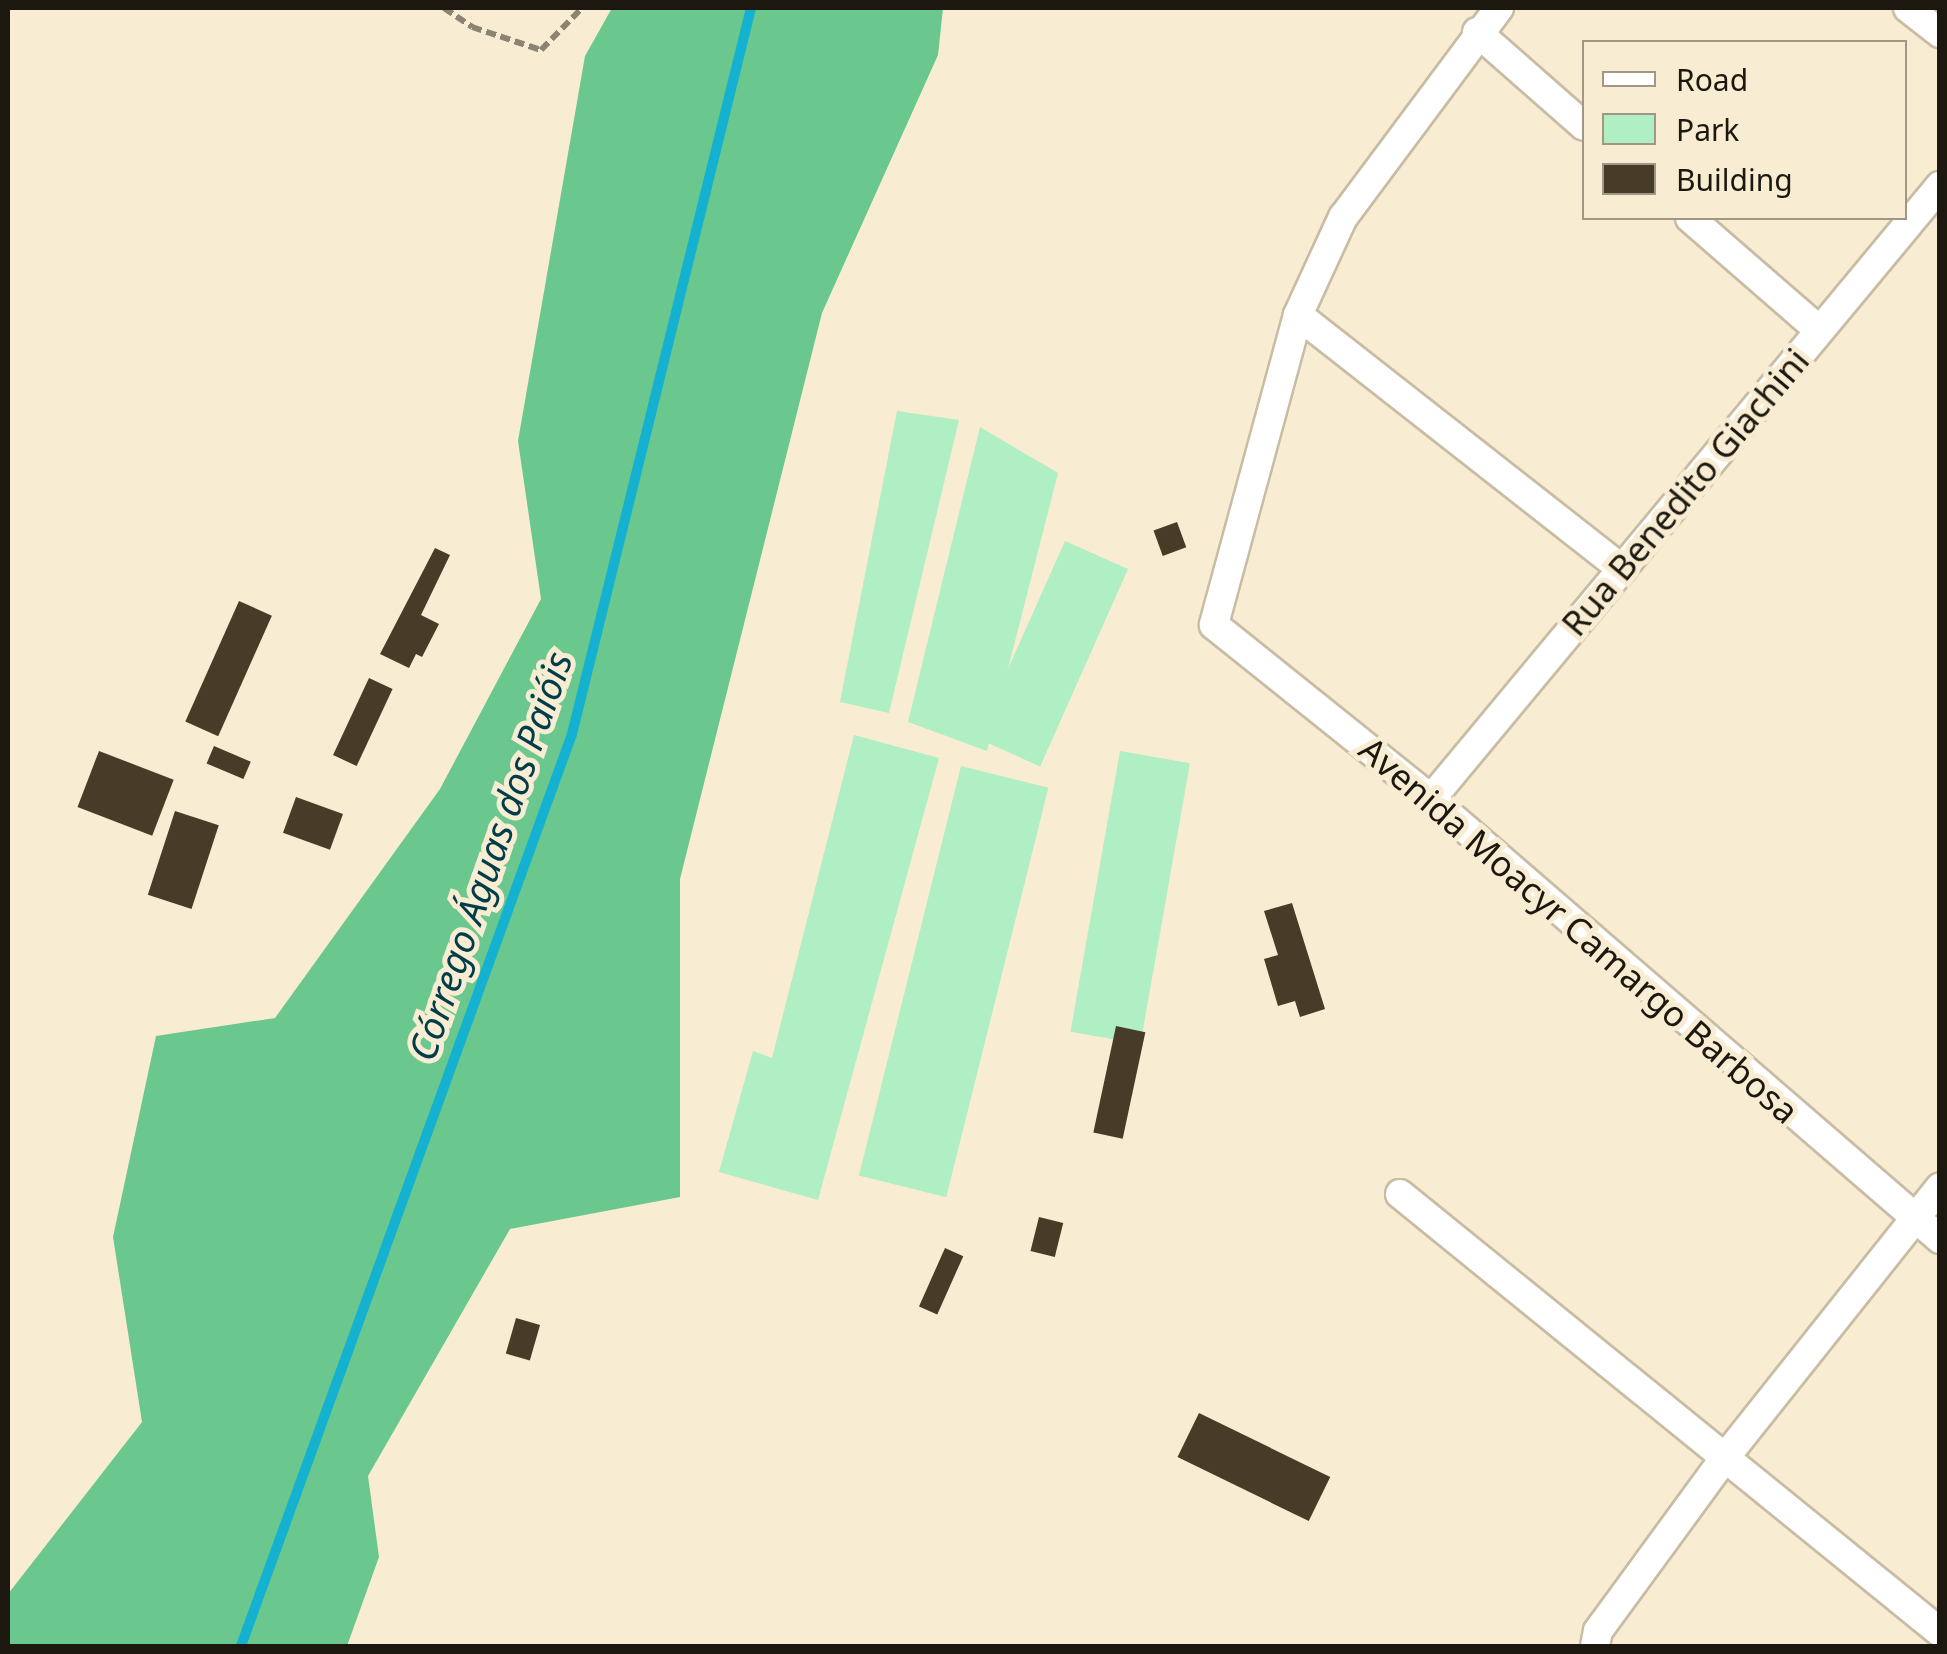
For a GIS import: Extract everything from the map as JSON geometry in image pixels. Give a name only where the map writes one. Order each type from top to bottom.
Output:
[{"type":"street","points":[[1499,8],[1477,32],[1343,217],[1298,315],[1622,569]]},
{"type":"street","points":[[1908,8],[1940,33]]},
{"type":"street","points":[[1477,32],[1582,124]]},
{"type":"street","name":"Rua Benedito Giachini","points":[[1431,799],[1940,186]]},
{"type":"street","points":[[1692,220],[1820,330]]},
{"type":"street","name":"Avenida Moacyr Camargo Barbosa","points":[[1298,315],[1214,625],[1431,799],[1940,1239]]},
{"type":"street","points":[[1595,1646],[1598,1631],[1727,1455],[1940,1187]]},
{"type":"street","points":[[1400,1194],[1727,1455],[1940,1632]]},
{"type":"path","points":[[444,8],[472,28],[541,50],[582,8]]},
{"type":"green space","points":[[612,8],[943,8],[938,55],[822,313],[680,879],[680,1197],[510,1229],[368,1476],[379,1557],[347,1646],[8,1646],[8,1594],[142,1422],[113,1237],[156,1036],[275,1018],[440,789],[541,599],[518,441],[585,56]]},
{"type":"green space","points":[[897,411],[959,420],[889,713],[840,702]]},
{"type":"green space","points":[[980,427],[1058,473],[987,751],[908,722]]},
{"type":"green space","points":[[1065,541],[1128,569],[1040,766],[977,738]]},
{"type":"green space","points":[[854,735],[939,758],[818,1200],[719,1172],[753,1051],[772,1058]]},
{"type":"green space","points":[[1120,751],[1190,763],[1140,1044],[1071,1032]]},
{"type":"green space","points":[[961,766],[1048,788],[946,1197],[859,1175]]},
{"type":"building","points":[[1177,522],[1186,547],[1163,556],[1154,531]]},
{"type":"building","points":[[435,548],[450,555],[421,615],[439,624],[422,657],[416,654],[409,668],[380,654]]},
{"type":"building","points":[[239,601],[272,616],[218,736],[185,722]]},
{"type":"building","points":[[369,678],[393,689],[357,766],[333,755]]},
{"type":"building","points":[[214,746],[251,762],[243,779],[207,763]]},
{"type":"building","points":[[99,751],[174,780],[152,836],[77,807]]},
{"type":"building","points":[[296,797],[343,814],[330,850],[283,833]]},
{"type":"building","points":[[175,811],[219,825],[192,909],[148,895]]},
{"type":"building","points":[[1292,903],[1325,1009],[1300,1017],[1295,1001],[1278,1006],[1264,959],[1278,955],[1264,911]]},
{"type":"building","points":[[1116,1026],[1145,1032],[1123,1139],[1093,1133]]},
{"type":"building","points":[[1039,1217],[1063,1223],[1055,1257],[1031,1251]]},
{"type":"building","points":[[945,1248],[963,1256],[937,1315],[919,1306]]},
{"type":"building","points":[[516,1318],[540,1325],[530,1360],[506,1354]]},
{"type":"building","points":[[1199,1413],[1330,1477],[1309,1521],[1178,1457]]},
{"type":"waterway","name":"Córrego Águas dos Paióis","points":[[241,1646],[572,734],[751,8]]}]
